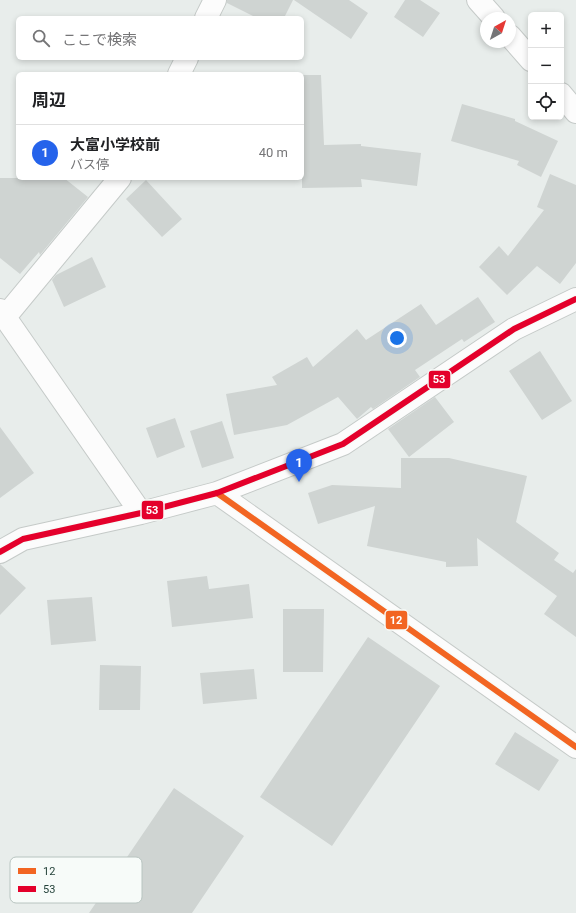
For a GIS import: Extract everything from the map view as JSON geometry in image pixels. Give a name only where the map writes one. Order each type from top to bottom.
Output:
[{"type":"street","points":[[207,16],[215,0]]},
{"type":"street","points":[[478,0],[489,12]]},
{"type":"street","points":[[516,43],[528,57]]},
{"type":"street","points":[[180,72],[186,60]]},
{"type":"street","points":[[564,98],[576,112]]},
{"type":"street","points":[[118,180],[3,314],[141,513]]},
{"type":"street","points":[[0,552],[23,539],[141,513],[217,493],[343,444],[514,329],[576,299]]},
{"type":"street","points":[[217,493],[576,747]]},
{"type":"building","points":[[227,0],[293,0],[285,16],[253,16],[227,3]]},
{"type":"building","points":[[294,0],[349,0],[368,13],[351,39]]},
{"type":"building","points":[[405,0],[420,0],[440,13],[423,37],[394,17]]},
{"type":"building","points":[[304,75],[321,75],[324,145],[361,144],[361,146],[421,153],[417,186],[361,179],[362,187],[302,188],[302,180],[304,180]]},
{"type":"building","points":[[462,104],[515,119],[515,121],[558,141],[541,177],[517,165],[519,161],[451,141]]},
{"type":"building","points":[[550,174],[576,185],[576,263],[560,284],[537,266],[507,295],[479,267],[499,246],[508,256],[544,210],[537,207]]},
{"type":"building","points":[[0,178],[16,178],[16,180],[67,180],[88,197],[40,255],[39,252],[20,274],[0,258]]},
{"type":"building","points":[[146,180],[182,219],[162,237],[126,199]]},
{"type":"building","points":[[92,257],[106,287],[64,307],[52,280],[56,275]]},
{"type":"building","points":[[478,297],[495,322],[464,342],[462,339],[415,370],[420,377],[373,409],[371,407],[357,419],[338,397],[287,425],[234,435],[226,394],[277,385],[272,377],[307,357],[313,367],[357,329],[366,340],[421,304],[436,325]]},
{"type":"building","points":[[540,351],[572,401],[542,420],[509,371]]},
{"type":"building","points":[[435,397],[454,422],[409,457],[388,429]]},
{"type":"building","points":[[175,418],[185,447],[157,458],[146,428]]},
{"type":"building","points":[[222,421],[234,458],[202,468],[190,431]]},
{"type":"building","points":[[0,427],[34,473],[0,498]]},
{"type":"building","points":[[401,458],[449,458],[527,476],[516,522],[559,553],[554,560],[573,573],[576,569],[576,637],[544,614],[557,596],[477,538],[478,566],[446,567],[446,562],[367,546],[375,506],[318,524],[308,493],[332,485],[401,488]]},
{"type":"building","points":[[0,564],[26,588],[0,615]]},
{"type":"building","points":[[207,576],[209,589],[249,584],[253,618],[172,627],[167,581]]},
{"type":"building","points":[[92,597],[96,641],[51,645],[47,600]]},
{"type":"building","points":[[283,609],[324,609],[323,672],[283,672]]},
{"type":"building","points":[[368,637],[440,686],[332,846],[260,797]]},
{"type":"building","points":[[100,665],[141,666],[140,710],[99,710]]},
{"type":"building","points":[[254,669],[257,699],[203,704],[200,673]]},
{"type":"building","points":[[515,732],[559,760],[539,791],[495,764]]},
{"type":"building","points":[[174,788],[244,836],[192,913],[89,913],[96,903],[142,903],[142,857],[127,857]]},
{"type":"transit line","name":"53","points":[[0,552],[23,539],[141,513],[217,493],[343,444],[514,329],[576,299]]},
{"type":"transit line","name":"12","points":[[217,493],[576,747]]},
{"type":"place","name":"大富小学校前","points":[[299,482]]}]
